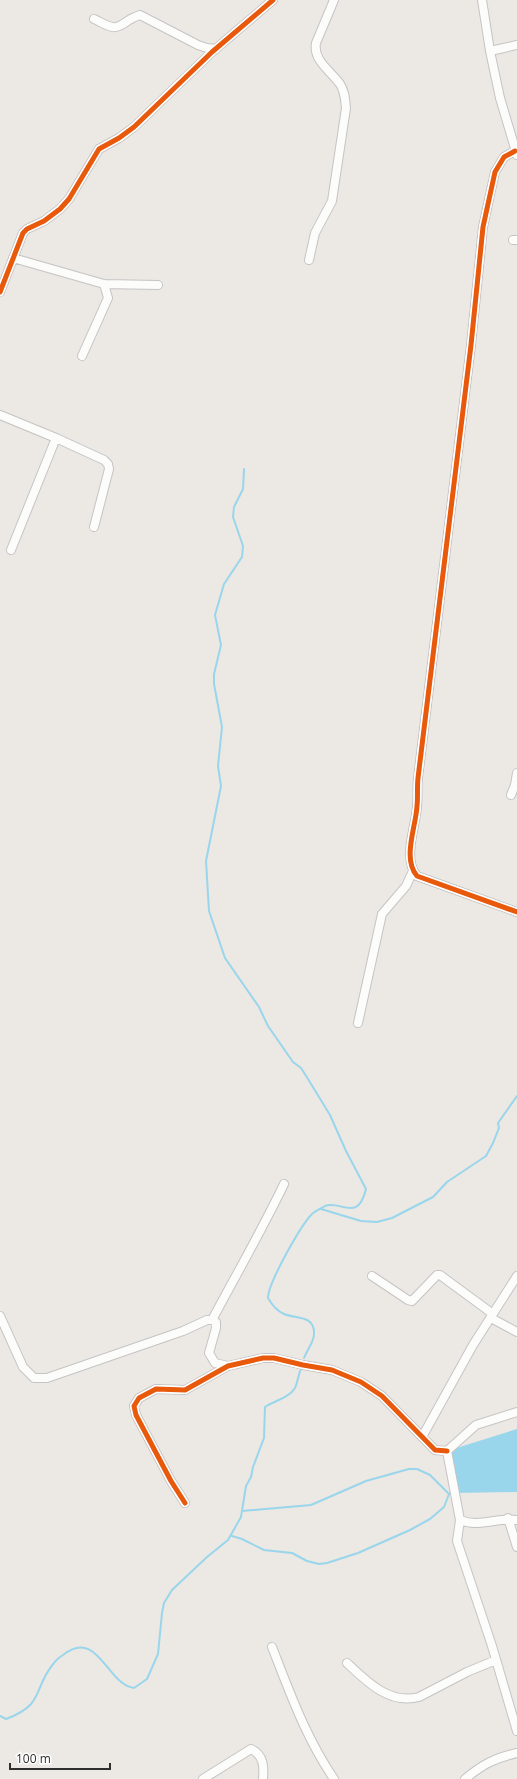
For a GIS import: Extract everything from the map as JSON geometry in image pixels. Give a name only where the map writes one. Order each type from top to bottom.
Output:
[{"type":"street","points":[[0,292],[2,278],[13,258],[23,234],[27,229],[44,221],[60,209],[69,199],[99,149],[119,138],[134,127],[216,49],[273,0]]},
{"type":"street","points":[[309,260],[315,233],[332,201],[346,108],[345,95],[340,85],[317,58],[315,50],[316,43],[334,0]]},
{"type":"street","points":[[482,0],[490,51],[500,98],[516,153],[504,157],[495,172],[484,228],[418,778],[417,806],[410,854],[413,871],[417,876],[424,880],[517,912]]},
{"type":"street","points":[[94,19],[114,28],[118,28],[140,15],[198,45],[216,49]]},
{"type":"street","points":[[490,51],[517,45]]},
{"type":"street","points":[[13,258],[104,284],[158,285]]},
{"type":"street","points":[[82,356],[108,298],[104,284]]},
{"type":"street","points":[[0,415],[56,438],[104,460],[108,464],[109,469],[94,527]]},
{"type":"street","points":[[11,550],[56,438]]},
{"type":"street","points":[[511,795],[515,785],[517,773]]},
{"type":"street","points":[[358,1023],[382,914],[406,886],[413,871]]},
{"type":"street","points":[[212,1320],[256,1238],[265,1225],[284,1184]]},
{"type":"street","points":[[372,1276],[408,1300],[412,1301],[437,1275],[440,1275],[492,1316],[517,1332]]},
{"type":"street","points":[[422,1437],[456,1374],[517,1276]]},
{"type":"street","points":[[0,1316],[23,1367],[34,1378],[47,1378],[183,1332],[207,1320],[216,1322],[216,1328],[209,1353],[215,1363],[228,1366]]},
{"type":"street","points":[[185,1503],[140,1422],[134,1406],[139,1398],[156,1389],[185,1390],[228,1366],[263,1358],[274,1358],[332,1370],[361,1382],[382,1396],[435,1450],[447,1451],[476,1425],[517,1412]]},
{"type":"street","points":[[447,1451],[460,1520],[457,1541],[496,1660],[517,1731]]},
{"type":"street","points":[[460,1520],[468,1524],[508,1518],[517,1520]]},
{"type":"street","points":[[508,1518],[517,1547]]},
{"type":"street","points":[[272,1647],[304,1727],[323,1763],[334,1779]]},
{"type":"street","points":[[347,1663],[366,1681],[378,1689],[397,1698],[411,1700],[419,1698],[463,1674],[496,1660]]},
{"type":"street","points":[[203,1779],[251,1749],[261,1758],[264,1764],[263,1779]]},
{"type":"street","points":[[465,1779],[483,1764],[517,1753]]},
{"type":"water","points":[[517,1429],[517,1492],[455,1493],[447,1451]]},
{"type":"waterway","points":[[244,469],[243,489],[234,507],[233,517],[243,546],[242,557],[224,584],[215,615],[221,645],[214,674],[214,684],[222,727],[218,766],[221,786],[206,861],[209,911],[225,958],[259,1007],[268,1026],[293,1062],[301,1068],[330,1115],[346,1151],[366,1189],[363,1199],[354,1208],[331,1205],[325,1206],[312,1214],[300,1230],[273,1280],[268,1298],[273,1305],[284,1314],[308,1321],[313,1328],[314,1337],[304,1358]]},
{"type":"waterway","points":[[321,1209],[361,1221],[377,1222],[392,1218],[433,1197],[447,1182],[486,1156],[499,1128],[498,1123],[517,1096]]},
{"type":"waterway","points":[[0,1716],[6,1719],[27,1708],[37,1695],[47,1672],[58,1659],[75,1648],[85,1648],[94,1652],[116,1678],[125,1685],[134,1688],[147,1679],[158,1654],[164,1603],[172,1590],[207,1557],[228,1540],[241,1517],[246,1486],[251,1477],[253,1467],[264,1438],[265,1407],[285,1397],[295,1388],[302,1367]]},
{"type":"waterway","points":[[242,1511],[311,1505],[366,1481],[409,1469],[417,1469],[430,1475],[449,1494]]},
{"type":"waterway","points":[[232,1536],[242,1539],[264,1550],[292,1553],[307,1561],[319,1564],[327,1563],[358,1553],[410,1530],[430,1519],[444,1507],[449,1494],[453,1492]]},
{"type":"cycle path","points":[[0,292],[23,233],[27,229],[44,221],[60,209],[69,199],[99,149],[119,138],[134,127],[212,52],[273,0]]},
{"type":"cycle path","points":[[515,151],[504,157],[495,172],[483,227],[471,345],[418,778],[416,814],[410,851],[413,869],[417,876],[517,912]]},
{"type":"cycle path","points":[[185,1503],[171,1481],[136,1415],[134,1406],[139,1398],[156,1389],[185,1390],[228,1366],[263,1358],[274,1358],[332,1370],[361,1382],[382,1396],[435,1450],[447,1451]]}]
